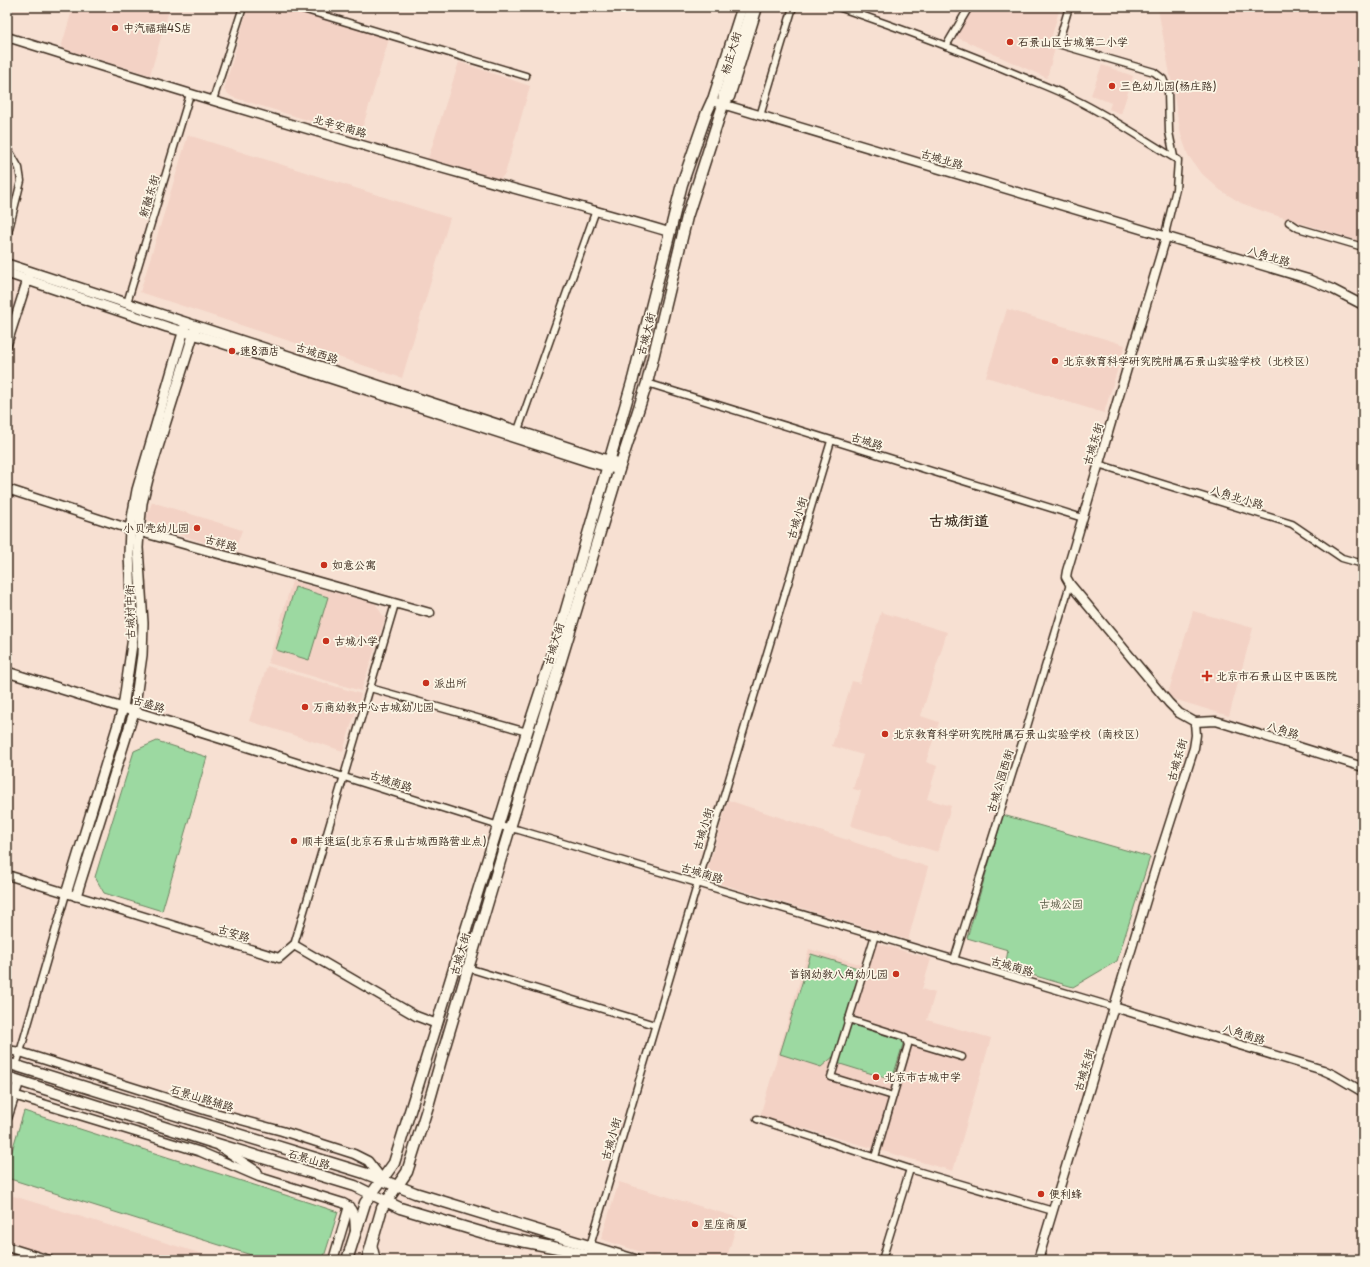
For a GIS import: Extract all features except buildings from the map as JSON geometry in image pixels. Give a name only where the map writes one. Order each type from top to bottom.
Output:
[{"type":"main road","name":"杨庄大街","points":[[712,101],[742,7]]},
{"type":"main road","points":[[723,105],[723,95],[750,7]]},
{"type":"main road","name":"古城大街","points":[[347,1260],[365,1203],[394,1163],[527,732],[559,634],[633,379],[682,184],[712,101]]},
{"type":"main road","name":"古城大街","points":[[367,1260],[382,1208],[407,1172],[428,1106],[510,828],[647,383],[687,217],[723,105]]},
{"type":"main road","name":"古城西路","points":[[7,264],[28,276],[620,467]]},
{"type":"main road","name":"古城西路","points":[[7,273],[28,276],[127,303],[185,327]]},
{"type":"main road","name":"古城村中街","points":[[71,895],[134,712],[142,655],[143,623],[138,548],[135,530],[136,490],[185,327]]},
{"type":"main road","name":"古城西路","points":[[194,330],[518,430],[608,464]]},
{"type":"main road","name":"古城村中街","points":[[71,895],[122,708],[133,637],[129,554],[148,479],[194,330]]},
{"type":"main road","name":"古盛路","points":[[7,672],[284,758]]},
{"type":"main road","name":"石景山路","points":[[12,1064],[357,1170],[398,1186]]},
{"type":"main road","points":[[7,1118],[11,1081]]},
{"type":"main road","name":"石景山路","points":[[11,1081],[355,1186],[400,1208],[494,1236],[568,1250],[605,1260]]},
{"type":"main road","points":[[398,1186],[415,1193],[635,1260]]},
{"type":"street","points":[[213,100],[243,7]]},
{"type":"street","points":[[296,7],[526,76]]},
{"type":"street","name":"杨庄大街","points":[[723,105],[730,97],[758,7]]},
{"type":"street","points":[[760,116],[794,7]]},
{"type":"street","points":[[838,7],[999,66],[1076,100],[1108,117],[1174,157],[1178,160],[1176,189],[1166,230],[1166,237]]},
{"type":"street","points":[[946,46],[969,7]]},
{"type":"street","points":[[1069,7],[1058,44],[1154,72],[1163,79],[1168,92],[1169,132],[1174,157]]},
{"type":"street","name":"北辛安南路","points":[[7,37],[114,67],[190,94],[469,176],[596,210],[669,232]]},
{"type":"street","name":"新融东街","points":[[127,303],[190,94]]},
{"type":"street","name":"古城北路","points":[[712,101],[1166,237]]},
{"type":"street","points":[[7,147],[19,168],[21,181],[7,237]]},
{"type":"street","points":[[518,430],[596,210]]},
{"type":"street","points":[[1289,222],[1298,228],[1363,247]]},
{"type":"street","name":"八角北路","points":[[1166,237],[1308,279],[1363,304]]},
{"type":"street","name":"古城东街","points":[[1070,584],[1066,577],[1067,571],[1166,237]]},
{"type":"street","points":[[7,344],[28,276]]},
{"type":"street","name":"古城路","points":[[647,383],[1082,518]]},
{"type":"street","name":"古城小街","points":[[590,1246],[831,441]]},
{"type":"street","name":"八角北小路","points":[[1098,464],[1292,524],[1342,558],[1363,564]]},
{"type":"street","name":"古祥路","points":[[7,489],[135,530],[430,613]]},
{"type":"street","points":[[1070,584],[1169,703],[1179,713],[1195,722]]},
{"type":"street","name":"古城公园西街","points":[[954,960],[1070,584]]},
{"type":"street","points":[[395,604],[294,945],[416,1016],[437,1024]]},
{"type":"street","points":[[370,688],[527,732]]},
{"type":"street","name":"八角路","points":[[1195,722],[1216,721],[1363,766]]},
{"type":"street","name":"古城东街","points":[[1038,1260],[1157,864],[1194,748],[1196,735],[1195,722]]},
{"type":"street","name":"古城南路","points":[[284,758],[499,826],[526,832],[698,882],[1114,1007]]},
{"type":"street","name":"古安路","points":[[7,875],[279,958],[294,945]]},
{"type":"street","points":[[12,1064],[20,1052],[71,895]]},
{"type":"street","points":[[875,935],[831,1077],[893,1096]]},
{"type":"street","points":[[468,968],[655,1025]]},
{"type":"street","name":"八角南路","points":[[1114,1007],[1323,1070],[1363,1092]]},
{"type":"street","points":[[848,1019],[905,1037],[908,1044],[875,1157]]},
{"type":"street","points":[[906,1040],[962,1057]]},
{"type":"street","name":"石景山路辅路","points":[[7,1050],[20,1052],[208,1111],[282,1131],[354,1154],[368,1161],[382,1180]]},
{"type":"street","points":[[10,1094],[201,1152],[259,1177],[349,1206],[354,1212],[355,1235]]},
{"type":"street","points":[[756,1119],[910,1169],[1053,1211]]},
{"type":"street","points":[[214,1143],[253,1170],[278,1182]]},
{"type":"street","points":[[882,1260],[910,1169]]},
{"type":"street","points":[[333,1260],[349,1206]]},
{"type":"street","points":[[372,1244],[376,1260]]},
{"type":"street","points":[[7,1247],[49,1260]]},
{"type":"shaded area","name":"中汽福瑞4S店","points":[[73,7],[170,7],[150,75],[61,48]]},
{"type":"shaded area","points":[[248,7],[285,7],[389,39],[360,136],[232,97],[224,90]]},
{"type":"shaded area","name":"石景山区古城第二小学","points":[[972,7],[1060,7],[1049,46],[1055,48],[1047,78],[956,37]]},
{"type":"shaded area","points":[[1157,7],[1363,7],[1363,242],[1268,213],[1241,203],[1220,190],[1199,171],[1188,155],[1181,135]]},
{"type":"shaded area","points":[[459,62],[530,86],[505,174],[500,179],[428,159]]},
{"type":"shaded area","name":"三色幼儿园(杨庄路)","points":[[1102,65],[1133,76],[1121,114],[1109,109],[1111,103],[1091,95]]},
{"type":"shaded area","points":[[188,135],[450,218],[402,378],[140,292]]},
{"type":"shaded area","name":"北京教育科学研究院附属石景山实验学校（北校区）","points":[[1007,309],[1125,345],[1104,413],[986,377]]},
{"type":"shaded area","name":"小贝壳幼儿园","points":[[152,502],[242,530],[237,544],[235,544],[232,551],[152,526],[147,516]]},
{"type":"shaded area","name":"古城小学","points":[[292,581],[375,603],[385,619],[361,691],[268,663]]},
{"type":"shaded area","name":"北京市石景山区中医医院","points":[[1193,611],[1253,628],[1229,716],[1167,697]]},
{"type":"shaded area","name":"北京教育科学研究院附属石景山实验学校（南校区）","points":[[881,612],[947,632],[921,716],[939,722],[926,762],[937,766],[927,799],[951,806],[938,852],[851,826],[861,791],[853,789],[863,755],[832,746],[852,681],[860,683]]},
{"type":"shaded area","name":"万商幼教中心古城幼儿园","points":[[267,666],[361,694],[343,751],[249,721]]},
{"type":"shaded area","points":[[728,800],[928,867],[908,940],[705,879]]},
{"type":"shaded area","name":"北京市古城中学","points":[[870,941],[931,959],[922,989],[935,993],[927,1020],[991,1038],[953,1171],[760,1116],[809,949],[863,965]]},
{"type":"shaded area","points":[[619,1182],[739,1218],[726,1260],[678,1260],[658,1254],[653,1256],[601,1239]]},
{"type":"shaded area","points":[[7,1194],[222,1260],[7,1260]]},
{"type":"green space","points":[[295,587],[328,597],[309,660],[276,650]]},
{"type":"green space","points":[[157,741],[207,757],[162,911],[104,893],[95,877],[134,751]]},
{"type":"green space","name":"古城公园","points":[[1003,815],[1150,857],[1117,961],[1073,987],[1005,967],[1008,950],[967,938]]},
{"type":"green space","points":[[811,954],[861,969],[834,1056],[821,1067],[780,1054]]},
{"type":"green space","points":[[849,1024],[904,1041],[892,1080],[837,1063]]},
{"type":"green space","points":[[24,1111],[338,1212],[323,1260],[267,1260],[7,1178],[7,1167]]},
{"type":"place","name":"中汽福瑞4S店","points":[[115,28]]},
{"type":"place","name":"石景山区古城第二小学","points":[[1010,42]]},
{"type":"place","name":"三色幼儿园(杨庄路)","points":[[1112,86]]},
{"type":"place","name":"速8酒店","points":[[232,351]]},
{"type":"place","name":"北京教育科学研究院附属石景山实验学校（北校区）","points":[[1055,361]]},
{"type":"place","name":"小贝壳幼儿园","points":[[197,528]]},
{"type":"place","name":"如意公寓","points":[[324,565]]},
{"type":"place","name":"古城小学","points":[[326,641]]},
{"type":"place","name":"北京市石景山区中医医院","points":[[1207,676]]},
{"type":"place","name":"派出所","points":[[426,683]]},
{"type":"place","name":"万商幼教中心古城幼儿园","points":[[305,707]]},
{"type":"place","name":"北京教育科学研究院附属石景山实验学校（南校区）","points":[[885,734]]},
{"type":"place","name":"顺丰速运(北京石景山古城西路营业点)","points":[[294,841]]},
{"type":"place","name":"首钢幼教八角幼儿园","points":[[896,974]]},
{"type":"place","name":"北京市古城中学","points":[[876,1077]]},
{"type":"place","name":"便利蜂","points":[[1041,1194]]},
{"type":"place","name":"星座商厦","points":[[695,1224]]},
{"type":"district","name":"古城街道","points":[[959,521]]}]
